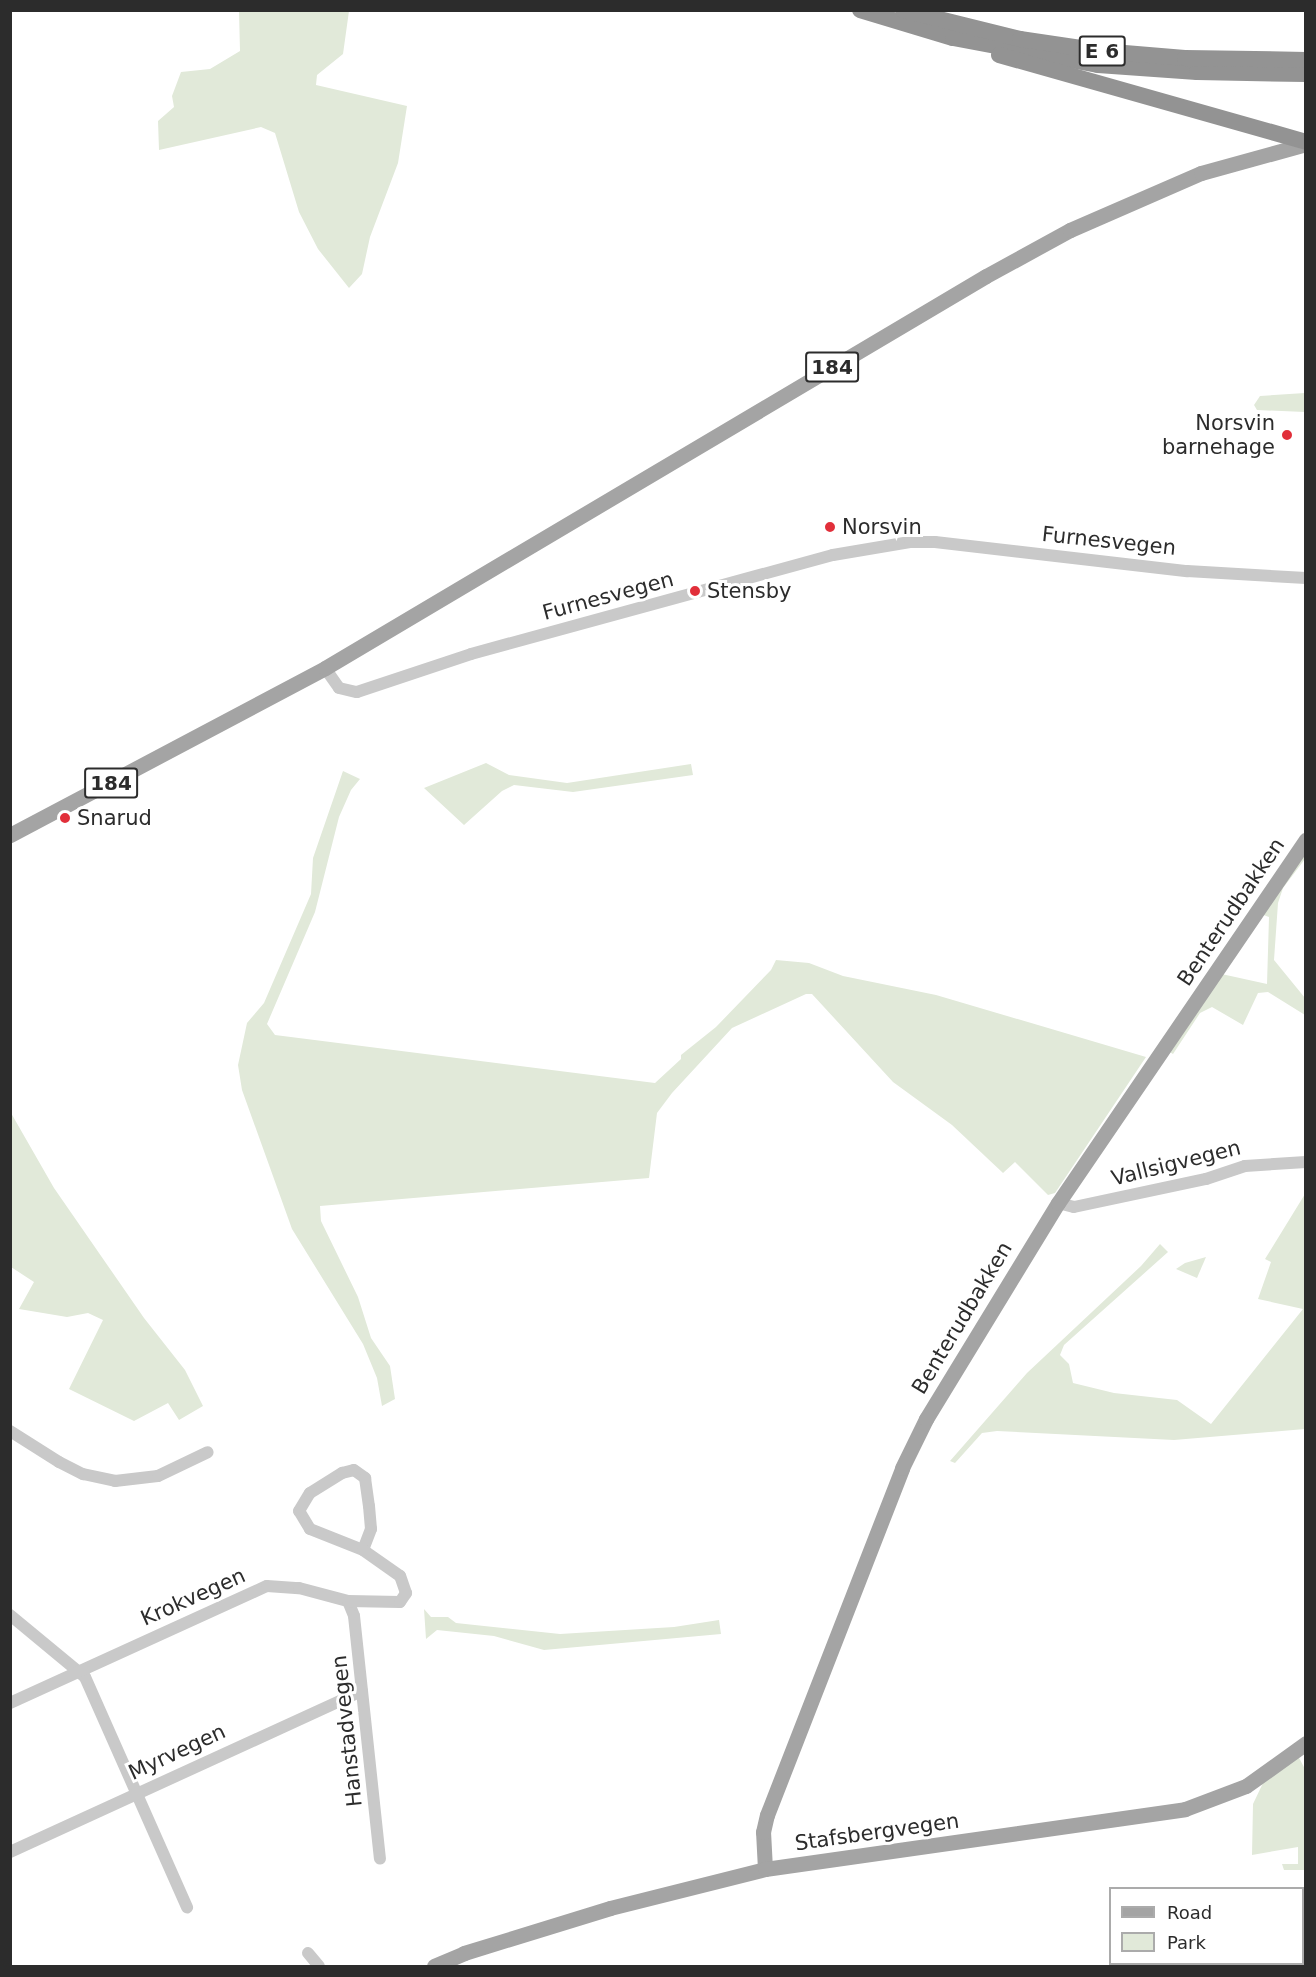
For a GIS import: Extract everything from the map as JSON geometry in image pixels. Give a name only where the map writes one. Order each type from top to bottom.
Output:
[{"type":"highway","name":"E 6","points":[[860,10],[953,38],[1036,69],[1305,143]]},
{"type":"highway","name":"E 6","points":[[903,10],[1020,39],[1101,51],[1185,58],[1305,60]]},
{"type":"highway","name":"E 6","points":[[953,38],[1120,67],[1305,74]]},
{"type":"main road","name":"184","points":[[10,835],[325,668],[997,270],[1135,200],[1201,173],[1305,143]]},
{"type":"main road","name":"Benterudbakken","points":[[765,1869],[763,1832],[767,1815],[906,1460],[951,1374],[1058,1203],[1305,840]]},
{"type":"main road","name":"Stafsbergvegen","points":[[440,1963],[610,1908],[765,1869],[1185,1809],[1246,1786],[1305,1743]]},
{"type":"street","name":"Furnesvegen","points":[[325,668],[339,688],[357,692],[471,654],[822,558],[910,542],[1187,571],[1305,578]]},
{"type":"street","name":"Vallsigvegen","points":[[1058,1203],[1074,1207],[1206,1179],[1245,1166],[1305,1162]]},
{"type":"street","points":[[10,1431],[67,1466],[115,1481],[158,1476],[208,1452]]},
{"type":"street","name":"Krokvegen","points":[[10,1703],[267,1586],[299,1588],[348,1601],[390,1604],[405,1597],[404,1585],[396,1572],[363,1550],[310,1529],[299,1511],[310,1493],[347,1471],[365,1478],[371,1529],[363,1550]]},
{"type":"street","name":"Hanstadvegen","points":[[348,1601],[362,1691],[380,1859]]},
{"type":"street","points":[[10,1615],[80,1671],[187,1907]]},
{"type":"street","name":"Myrvegen","points":[[10,1852],[362,1691]]},
{"type":"street","points":[[308,1953],[319,1966]]},
{"type":"green space","points":[[239,11],[349,11],[343,54],[317,75],[316,85],[407,106],[398,163],[370,237],[362,274],[349,288],[318,249],[299,212],[275,133],[261,127],[159,150],[158,121],[174,107],[172,96],[181,72],[210,69],[240,51]]},
{"type":"green space","points":[[1305,393],[1305,412],[1257,410],[1254,405],[1260,396]]},
{"type":"green space","points":[[486,763],[509,775],[567,783],[691,764],[693,775],[573,792],[514,785],[502,791],[464,825],[424,788]]},
{"type":"green space","points":[[343,771],[360,779],[351,790],[339,817],[315,912],[267,1024],[275,1035],[655,1083],[681,1059],[681,1055],[716,1027],[771,970],[776,960],[809,963],[843,976],[936,995],[1146,1057],[1055,1193],[1048,1195],[1015,1162],[1003,1173],[952,1125],[893,1082],[812,994],[806,994],[732,1028],[672,1093],[657,1113],[649,1178],[320,1206],[321,1221],[358,1297],[371,1338],[390,1366],[395,1399],[382,1406],[377,1378],[363,1344],[292,1229],[242,1090],[238,1065],[247,1023],[264,1003],[311,894],[313,858]]},
{"type":"green space","points":[[1305,848],[1305,859],[1283,888],[1278,903],[1274,960],[1305,998],[1305,1015],[1268,992],[1258,993],[1243,1025],[1212,1007],[1200,1013],[1173,1054],[1168,1051],[1217,973],[1267,984],[1269,917],[1258,913]]},
{"type":"green space","points":[[11,1113],[54,1188],[144,1318],[185,1370],[203,1406],[179,1420],[168,1403],[134,1421],[69,1389],[103,1320],[88,1313],[67,1317],[19,1309],[34,1282],[11,1267]]},
{"type":"green space","points":[[1305,1194],[1305,1429],[1174,1440],[997,1431],[982,1433],[955,1463],[950,1461],[1027,1373],[1141,1266],[1160,1244],[1168,1252],[1064,1345],[1060,1355],[1069,1364],[1073,1383],[1114,1393],[1177,1400],[1211,1424],[1303,1309],[1258,1299],[1271,1262],[1265,1259]]},
{"type":"green space","points":[[1206,1257],[1197,1278],[1176,1269],[1185,1263]]},
{"type":"green space","points":[[424,1609],[431,1617],[448,1617],[456,1623],[560,1634],[674,1627],[719,1620],[721,1634],[544,1650],[494,1636],[437,1630],[426,1639]]},
{"type":"green space","points":[[1298,1756],[1305,1769],[1305,1870],[1284,1870],[1282,1864],[1298,1864],[1298,1847],[1252,1855],[1253,1804],[1263,1783]]},
{"type":"place","name":"Norsvin barnehage","points":[[1287,435]]},
{"type":"place","name":"Norsvin","points":[[830,527]]},
{"type":"place","name":"Stensby","points":[[695,591]]},
{"type":"place","name":"Snarud","points":[[65,818]]}]
